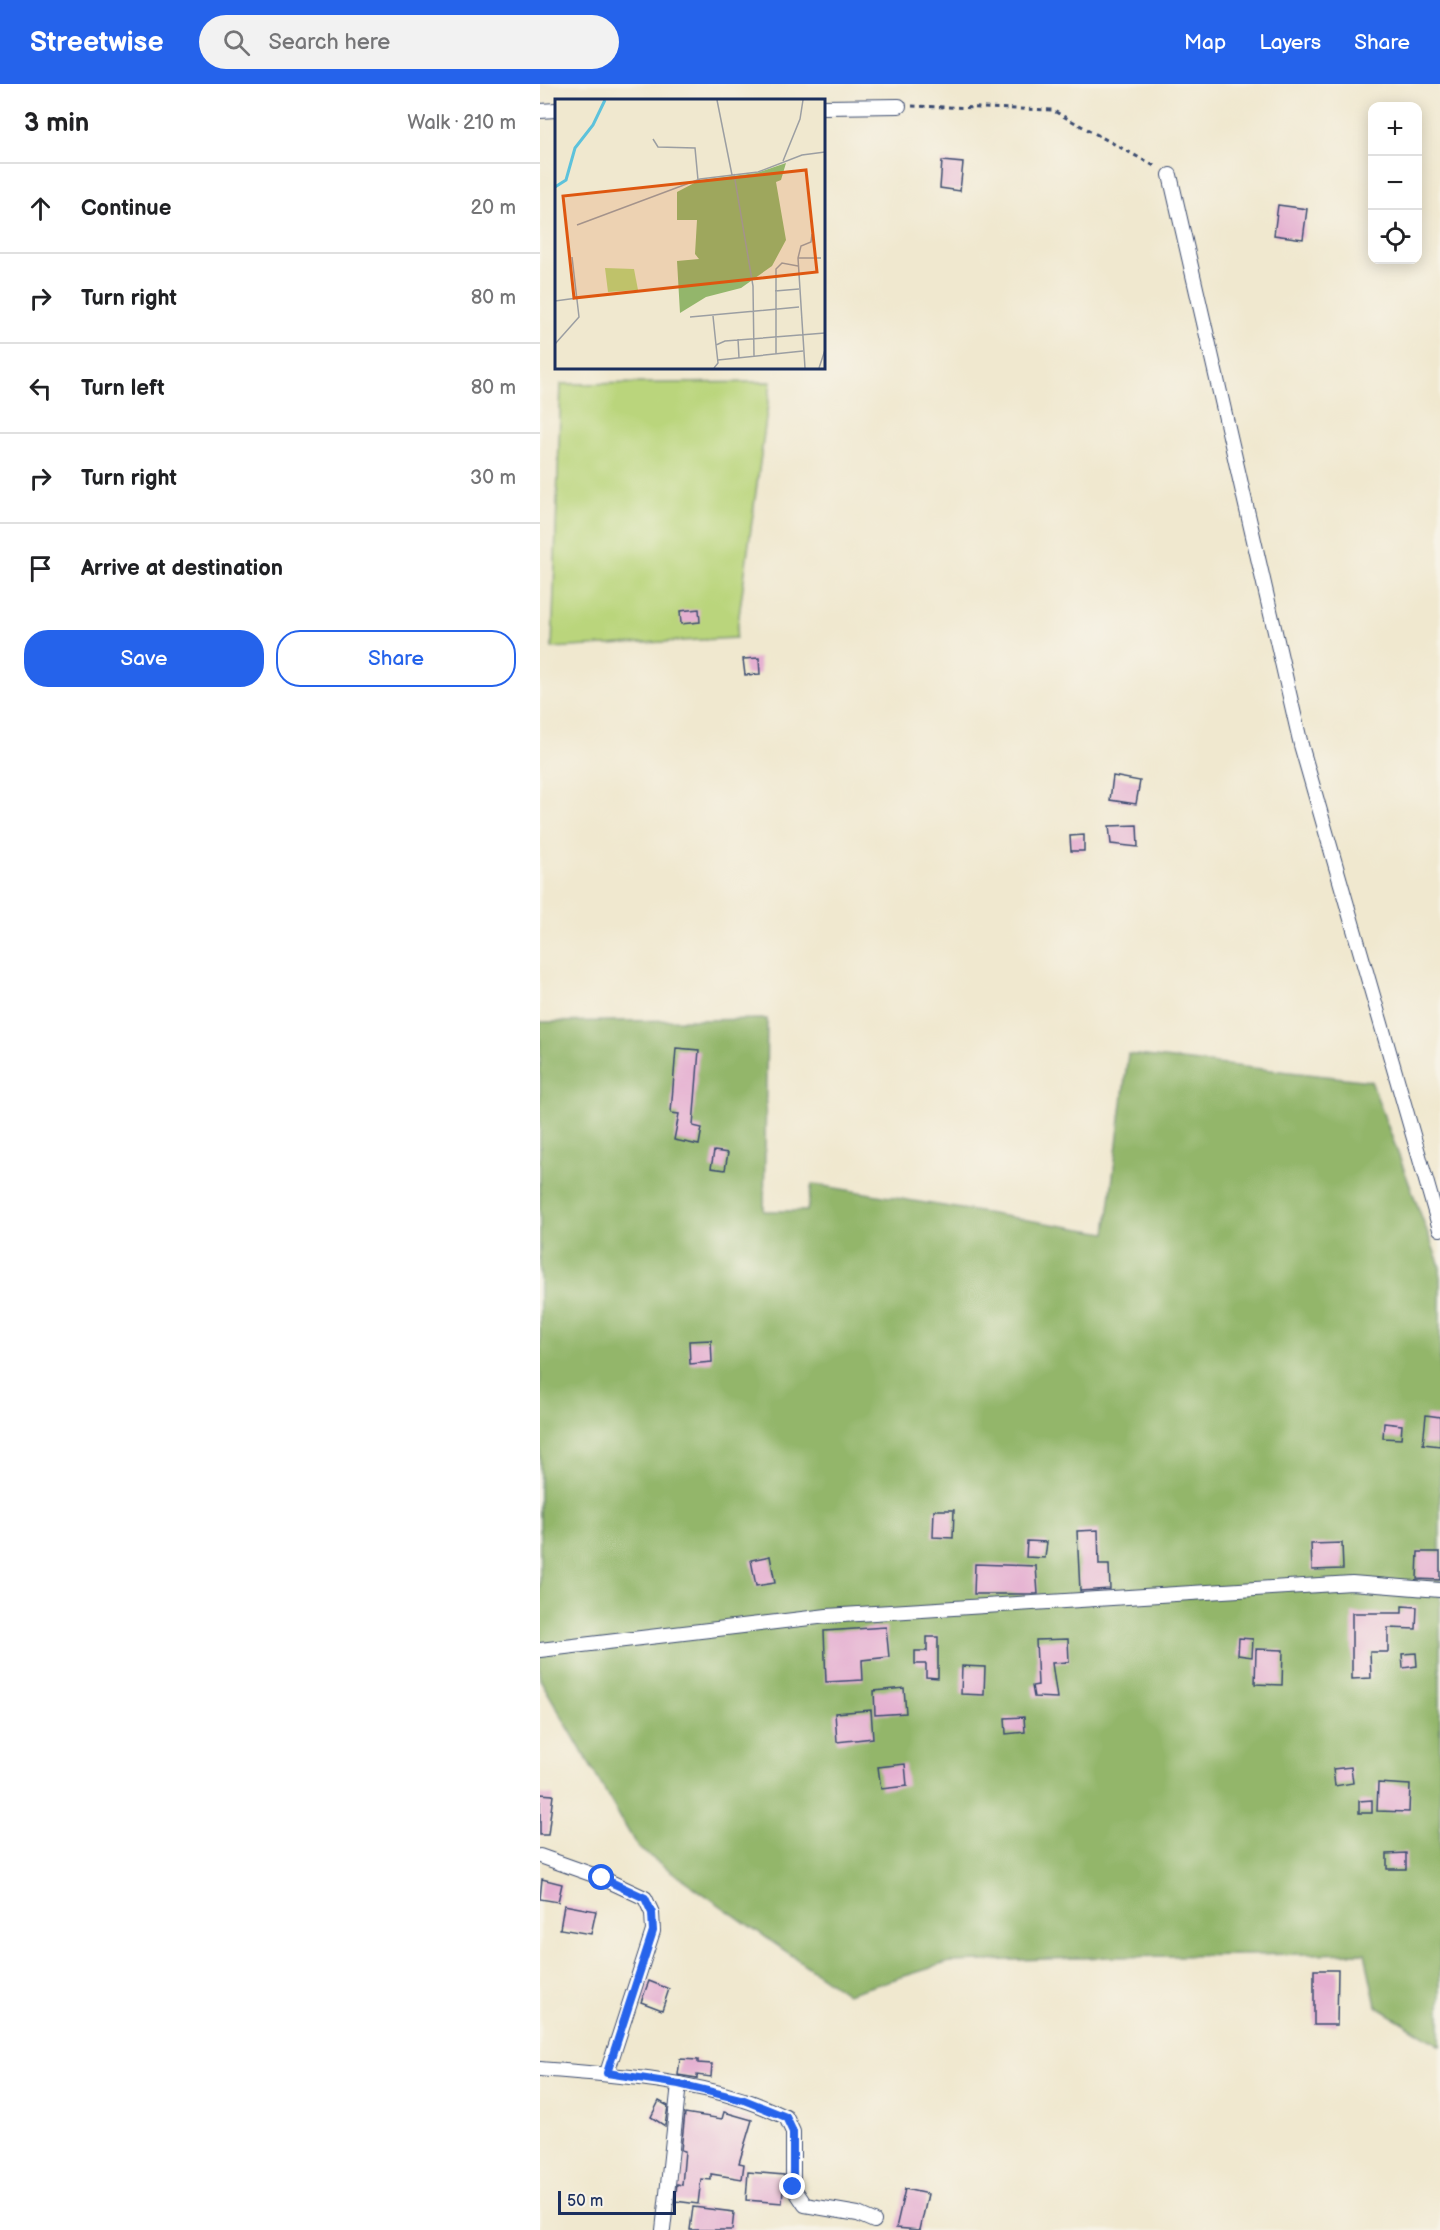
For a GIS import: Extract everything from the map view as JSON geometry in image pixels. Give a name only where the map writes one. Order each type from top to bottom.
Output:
[{"type":"street","points":[[825,107],[899,106]]},
{"type":"street","points":[[540,111],[555,110]]},
{"type":"street","points":[[1170,175],[1301,745],[1440,1229]]},
{"type":"street","points":[[540,1650],[827,1616],[1352,1583],[1440,1590]]},
{"type":"street","points":[[540,1856],[602,1878],[645,1898],[652,1913],[653,1931],[607,2073]]},
{"type":"street","points":[[540,2069],[607,2073],[679,2084],[744,2100],[786,2117],[793,2132],[793,2187],[805,2205],[858,2214],[874,2222]]},
{"type":"street","points":[[663,2230],[679,2084]]},
{"type":"path","points":[[899,106],[1052,110],[1170,175]]},
{"type":"green space","points":[[771,382],[736,638],[552,648],[561,384]]},
{"type":"green space","points":[[767,1019],[764,1211],[807,1211],[812,1184],[1106,1233],[1128,1054],[1371,1081],[1440,1266],[1440,2046],[1376,2006],[1365,1953],[950,1962],[847,1994],[638,1848],[540,1679],[540,1022]]},
{"type":"building","points":[[942,161],[963,163],[960,191],[940,188]]},
{"type":"building","points":[[1278,205],[1307,209],[1303,239],[1274,235]]},
{"type":"building","points":[[699,609],[700,622],[681,624],[680,611]]},
{"type":"building","points":[[759,658],[760,674],[745,675],[743,659]]},
{"type":"building","points":[[1113,776],[1140,781],[1136,804],[1110,800]]},
{"type":"building","points":[[1137,825],[1138,847],[1111,844],[1109,826]]},
{"type":"building","points":[[1084,835],[1084,851],[1071,851],[1070,836]]},
{"type":"building","points":[[676,1048],[699,1050],[693,1126],[702,1128],[699,1145],[674,1140],[679,1114],[671,1113]]},
{"type":"building","points":[[714,1151],[728,1153],[725,1170],[711,1168]]},
{"type":"building","points":[[711,1340],[712,1362],[690,1364],[689,1341]]},
{"type":"building","points":[[1426,1415],[1440,1417],[1440,1446],[1423,1444]]},
{"type":"building","points":[[1384,1423],[1402,1425],[1401,1439],[1383,1438]]},
{"type":"building","points":[[934,1510],[954,1510],[953,1538],[933,1537]]},
{"type":"building","points":[[1098,1530],[1099,1565],[1109,1565],[1110,1589],[1080,1591],[1077,1531]]},
{"type":"building","points":[[1027,1541],[1047,1542],[1045,1558],[1026,1557]]},
{"type":"building","points":[[1342,1543],[1343,1569],[1312,1570],[1311,1544]]},
{"type":"building","points":[[1418,1552],[1440,1552],[1440,1580],[1417,1579]]},
{"type":"building","points":[[770,1556],[775,1583],[756,1586],[751,1560]]},
{"type":"building","points":[[975,1564],[1036,1566],[1038,1594],[974,1594]]},
{"type":"building","points":[[1402,1606],[1417,1607],[1416,1629],[1388,1628],[1388,1652],[1370,1652],[1371,1678],[1352,1679],[1352,1613],[1402,1613]]},
{"type":"building","points":[[886,1627],[889,1657],[862,1660],[863,1680],[826,1682],[824,1631]]},
{"type":"building","points":[[927,1637],[938,1637],[938,1678],[926,1677],[926,1664],[915,1664],[915,1651],[927,1651]]},
{"type":"building","points":[[1239,1638],[1253,1639],[1252,1657],[1238,1655]]},
{"type":"building","points":[[1068,1639],[1069,1662],[1052,1663],[1057,1698],[1034,1697],[1032,1686],[1038,1685],[1036,1640]]},
{"type":"building","points":[[1256,1649],[1283,1650],[1282,1685],[1255,1684]]},
{"type":"building","points":[[1416,1653],[1417,1666],[1403,1668],[1402,1654]]},
{"type":"building","points":[[962,1666],[985,1667],[984,1695],[961,1694]]},
{"type":"building","points":[[904,1688],[906,1713],[875,1715],[874,1691]]},
{"type":"building","points":[[871,1710],[873,1738],[837,1742],[835,1713]]},
{"type":"building","points":[[1024,1717],[1025,1732],[1006,1734],[1005,1718]]},
{"type":"building","points":[[905,1764],[907,1786],[881,1789],[878,1767]]},
{"type":"building","points":[[1351,1767],[1353,1783],[1335,1786],[1333,1769]]},
{"type":"building","points":[[1378,1783],[1410,1785],[1409,1812],[1377,1811]]},
{"type":"building","points":[[540,1794],[553,1795],[548,1835],[540,1835]]},
{"type":"building","points":[[1372,1800],[1372,1813],[1359,1813],[1359,1801]]},
{"type":"building","points":[[1406,1853],[1406,1869],[1387,1869],[1387,1854]]},
{"type":"building","points":[[542,1879],[562,1884],[558,1902],[540,1899]]},
{"type":"building","points":[[564,1905],[596,1911],[591,1934],[560,1929]]},
{"type":"building","points":[[1314,1970],[1338,1970],[1337,2025],[1314,2025]]},
{"type":"building","points":[[649,1981],[669,1989],[662,2010],[641,2002]]},
{"type":"building","points":[[680,2059],[712,2064],[711,2077],[697,2075],[697,2078],[678,2075]]},
{"type":"building","points":[[659,2101],[668,2106],[665,2126],[651,2117]]},
{"type":"building","points":[[724,2112],[752,2120],[739,2163],[744,2164],[742,2179],[711,2174],[711,2180],[701,2179],[698,2204],[675,2201],[677,2184],[682,2185],[685,2151],[681,2150],[685,2113],[722,2119]]},
{"type":"building","points":[[748,2172],[784,2175],[782,2203],[746,2200]]},
{"type":"building","points":[[905,2189],[928,2194],[920,2230],[896,2228]]},
{"type":"building","points":[[693,2207],[734,2212],[732,2230],[690,2230]]},
{"type":"route","points":[[602,1878],[645,1898],[652,1913],[653,1931],[607,2073],[679,2084],[744,2100],[786,2117],[793,2132],[793,2187]]}]
